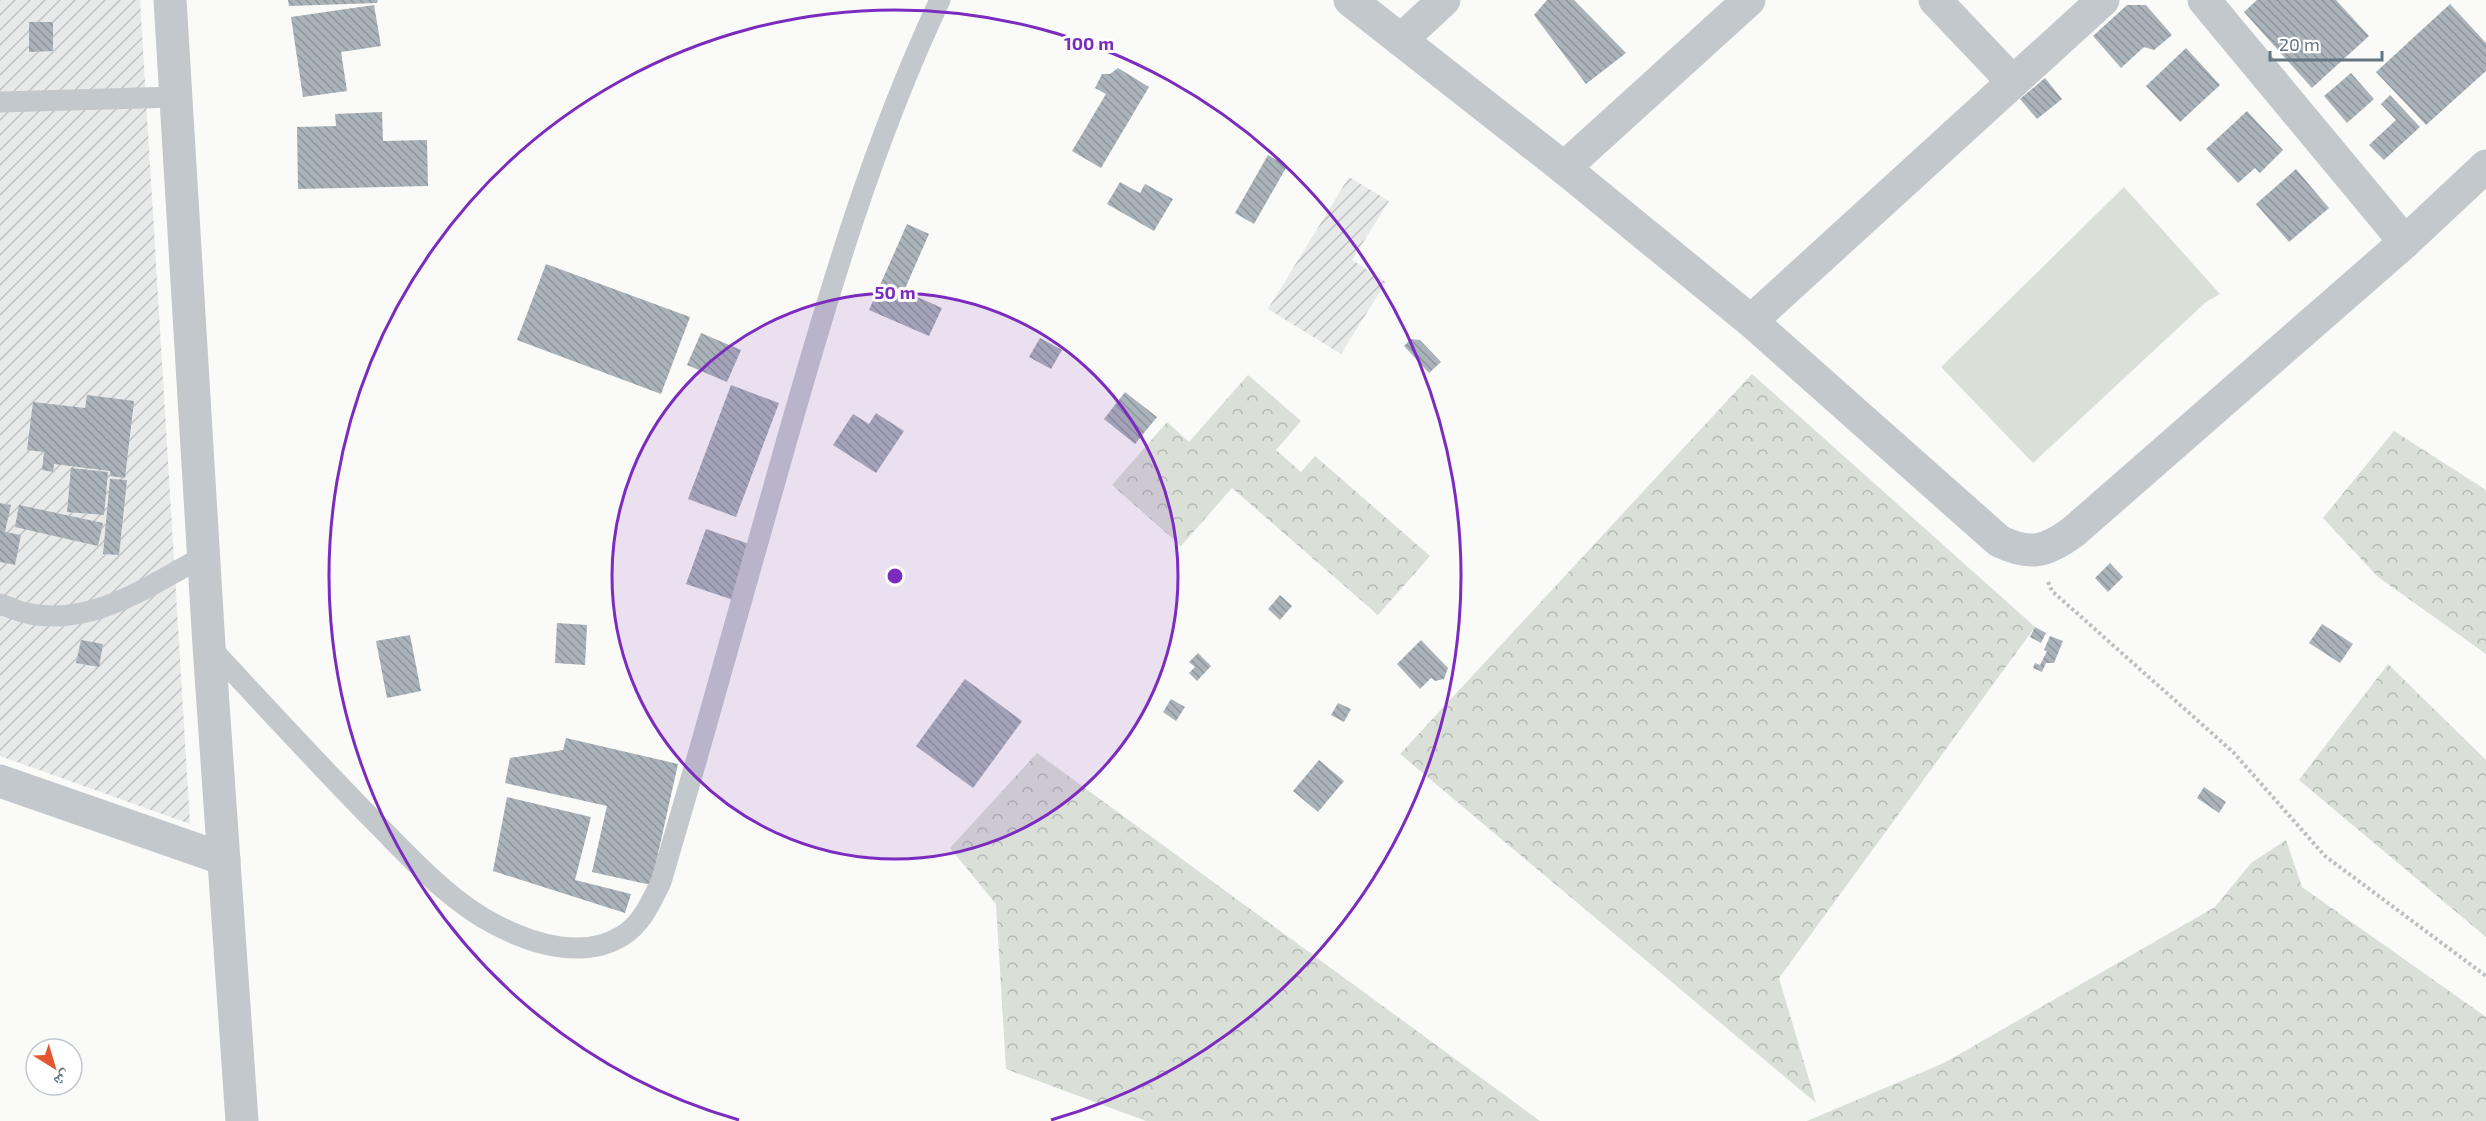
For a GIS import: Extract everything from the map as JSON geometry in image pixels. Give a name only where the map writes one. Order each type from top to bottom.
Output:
[{"type":"street","points":[[170,0],[209,646],[242,1121]]},
{"type":"street","points":[[1350,0],[1564,168],[1751,321],[1999,541],[2018,550],[2035,551],[2057,544],[2073,532],[2405,242],[2486,166]]},
{"type":"street","points":[[1401,40],[1444,0]]},
{"type":"street","points":[[1564,168],[1749,0]]},
{"type":"street","points":[[1935,0],[2013,82]]},
{"type":"street","points":[[1751,321],[2103,0]]},
{"type":"street","points":[[2204,0],[2405,242]]},
{"type":"street","points":[[0,781],[224,859]]},
{"type":"lane","points":[[209,646],[317,763],[414,861],[455,897],[494,924],[531,940],[559,948],[599,946],[622,936],[644,916],[661,882],[834,276],[876,154],[919,45],[940,0]]},
{"type":"lane","points":[[0,102],[176,97]]},
{"type":"lane","points":[[0,604],[27,614],[58,616],[113,605],[204,556]]},
{"type":"path","points":[[2035,551],[2052,591],[2233,752],[2325,856],[2486,976]]},
{"type":"shaded area","points":[[0,0],[140,0],[190,824],[0,756]]},
{"type":"shaded area","points":[[1349,177],[1389,201],[1352,260],[1386,282],[1341,354],[1268,309]]},
{"type":"green space","points":[[2124,187],[2220,294],[2206,302],[2033,463],[1941,367]]},
{"type":"green space","points":[[1752,374],[2035,627],[1779,978],[1816,1103],[1400,754]]},
{"type":"green space","points":[[1248,375],[1301,421],[1276,450],[1301,472],[1315,456],[1430,556],[1378,615],[1232,488],[1181,546],[1112,485],[1167,422],[1189,442]]},
{"type":"green space","points":[[2394,431],[2486,490],[2486,654],[2378,577],[2323,518]]},
{"type":"green space","points":[[2388,664],[2486,760],[2486,937],[2299,780]]},
{"type":"green space","points":[[1037,753],[1540,1121],[1146,1121],[1006,1069],[996,904],[950,848]]},
{"type":"green space","points":[[2286,840],[2302,887],[2486,1017],[2486,1121],[1807,1121],[1944,1063],[2215,907],[2251,863]]},
{"type":"building","points":[[288,0],[378,0],[377,3],[289,6]]},
{"type":"building","points":[[1547,0],[1574,0],[1626,53],[1586,84],[1534,15]]},
{"type":"building","points":[[2257,0],[2336,0],[2369,36],[2312,88],[2244,12]]},
{"type":"building","points":[[2450,4],[2486,43],[2486,71],[2426,125],[2376,72]]},
{"type":"building","points":[[374,5],[381,46],[341,52],[347,91],[303,97],[291,17]]},
{"type":"building","points":[[2127,5],[2146,5],[2172,35],[2154,50],[2144,47],[2121,68],[2093,36]]},
{"type":"building","points":[[29,22],[53,22],[53,51],[29,52]]},
{"type":"building","points":[[2186,48],[2220,85],[2180,122],[2146,86]]},
{"type":"building","points":[[1118,68],[1149,87],[1101,168],[1072,151],[1106,94],[1095,88],[1102,74],[1110,74]]},
{"type":"building","points":[[2351,73],[2374,99],[2347,123],[2324,96]]},
{"type":"building","points":[[2045,78],[2062,99],[2037,119],[2020,99]]},
{"type":"building","points":[[2390,95],[2420,127],[2384,160],[2369,145],[2396,120],[2381,104]]},
{"type":"building","points":[[2247,111],[2283,150],[2260,173],[2255,168],[2238,183],[2206,149]]},
{"type":"building","points":[[382,112],[383,141],[427,140],[428,186],[298,189],[297,127],[336,126],[335,114]]},
{"type":"building","points":[[1268,155],[1287,166],[1254,224],[1235,213]]},
{"type":"building","points":[[2296,169],[2329,208],[2289,242],[2256,204]]},
{"type":"building","points":[[1120,182],[1140,193],[1145,184],[1173,199],[1154,231],[1107,204]]},
{"type":"building","points":[[907,224],[929,234],[904,291],[942,308],[929,336],[869,310]]},
{"type":"building","points":[[546,264],[690,317],[661,394],[517,340]]},
{"type":"building","points":[[701,333],[741,350],[727,382],[687,365]]},
{"type":"building","points":[[1040,338],[1062,350],[1051,369],[1029,357]]},
{"type":"building","points":[[1411,339],[1420,340],[1441,362],[1429,373],[1404,346]]},
{"type":"building","points":[[731,385],[779,403],[736,517],[688,499]]},
{"type":"building","points":[[1125,392],[1157,417],[1135,444],[1104,419]]},
{"type":"building","points":[[87,395],[134,401],[125,478],[110,476],[110,471],[54,464],[53,472],[42,470],[44,452],[27,450],[33,402],[85,408]]},
{"type":"building","points":[[876,413],[904,431],[876,473],[833,445],[853,414],[869,424]]},
{"type":"building","points":[[71,468],[108,472],[104,515],[67,512]]},
{"type":"building","points":[[110,479],[127,480],[119,555],[103,554]]},
{"type":"building","points":[[0,503],[11,505],[5,532],[21,535],[15,565],[0,562]]},
{"type":"building","points":[[19,505],[103,523],[98,546],[15,527]]},
{"type":"building","points":[[706,529],[752,545],[733,600],[686,584]]},
{"type":"building","points":[[2110,563],[2123,577],[2108,592],[2095,578]]},
{"type":"building","points":[[1280,595],[1292,606],[1280,620],[1268,609]]},
{"type":"building","points":[[557,623],[587,625],[585,665],[555,663]]},
{"type":"building","points":[[2322,624],[2353,644],[2340,663],[2309,643]]},
{"type":"building","points":[[2035,627],[2046,633],[2041,643],[2030,637]]},
{"type":"building","points":[[410,635],[421,691],[387,698],[376,641]]},
{"type":"building","points":[[2050,636],[2063,641],[2054,663],[2046,663],[2042,672],[2033,668],[2035,663],[2040,665],[2047,651],[2044,650]]},
{"type":"building","points":[[81,640],[103,644],[99,667],[76,663]]},
{"type":"building","points":[[1421,640],[1448,668],[1444,679],[1435,681],[1431,678],[1420,689],[1397,664]]},
{"type":"building","points":[[1198,653],[1211,666],[1197,681],[1189,673],[1195,667],[1189,662]]},
{"type":"building","points":[[965,679],[1022,721],[973,788],[916,746]]},
{"type":"building","points":[[1171,699],[1185,707],[1176,721],[1163,712]]},
{"type":"building","points":[[1338,703],[1351,709],[1344,722],[1331,715]]},
{"type":"building","points":[[566,738],[678,764],[651,885],[592,872],[607,806],[505,783],[510,758],[563,750]]},
{"type":"building","points":[[1319,760],[1344,781],[1318,812],[1293,791]]},
{"type":"building","points":[[2204,787],[2226,802],[2219,813],[2197,798]]},
{"type":"building","points":[[507,797],[591,817],[575,880],[631,894],[625,913],[493,871]]}]
